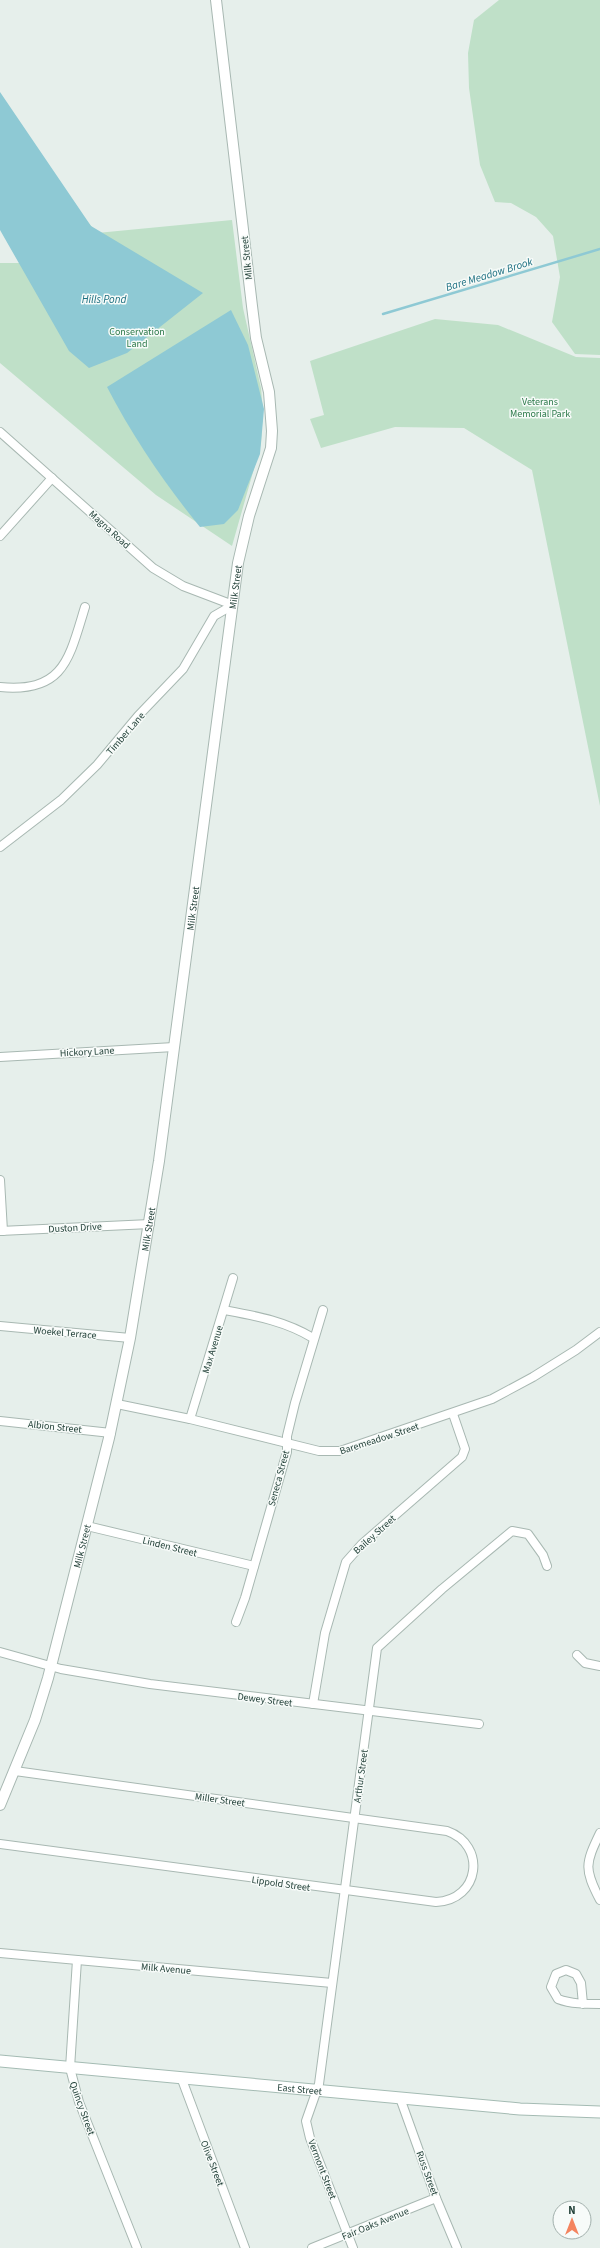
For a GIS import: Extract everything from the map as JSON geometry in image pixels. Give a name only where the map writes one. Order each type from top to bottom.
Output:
[{"type":"main road","name":"East Street","points":[[0,2061],[520,2109],[600,2112]]},
{"type":"street","name":"Milk Street","points":[[0,1805],[15,1771],[37,1713],[51,1667],[111,1433],[117,1404],[150,1224],[238,563],[243,540],[271,448],[273,414],[256,338],[251,302],[216,0]]},
{"type":"street","name":"Magna Road","points":[[0,432],[153,568],[168,578],[233,605]]},
{"type":"street","points":[[0,536],[52,478]]},
{"type":"street","name":"Timber Lane","points":[[0,846],[61,800],[97,765],[138,716],[183,669],[214,616],[233,605]]},
{"type":"street","points":[[0,687],[18,689],[32,687],[47,682],[56,674],[73,647],[85,607]]},
{"type":"street","name":"Hickory Lane","points":[[0,1057],[174,1047]]},
{"type":"street","points":[[0,1180],[2,1231]]},
{"type":"street","name":"Duston Drive","points":[[2,1231],[150,1224]]},
{"type":"street","name":"Max Avenue","points":[[190,1419],[233,1278]]},
{"type":"street","points":[[224,1310],[284,1323],[295,1327],[313,1338]]},
{"type":"street","name":"Seneca Street","points":[[236,1622],[254,1566],[285,1458],[295,1403],[313,1338],[323,1310]]},
{"type":"street","name":"Woekel Terrace","points":[[0,1326],[130,1338]]},
{"type":"street","name":"Baremeadow Street","points":[[117,1404],[190,1419],[319,1451],[340,1451],[453,1414],[513,1389],[576,1350],[600,1332]]},
{"type":"street","name":"Bailey Street","points":[[314,1704],[325,1633],[346,1562],[358,1548],[462,1457],[465,1449],[453,1414]]},
{"type":"street","name":"Albion Street","points":[[0,1421],[111,1433]]},
{"type":"street","name":"Linden Street","points":[[87,1526],[254,1566]]},
{"type":"street","name":"Arthur Street","points":[[317,2090],[377,1648],[504,1536],[512,1531],[528,1534],[543,1555],[547,1566]]},
{"type":"street","name":"Dewey Street","points":[[0,1652],[51,1667],[150,1684],[369,1712],[479,1724]]},
{"type":"street","points":[[577,1655],[585,1663],[600,1666]]},
{"type":"street","name":"Miller Street","points":[[15,1771],[426,1828]]},
{"type":"street","name":"Lippold Street","points":[[0,1844],[345,1891],[436,1902],[448,1900],[458,1895],[466,1887],[473,1872],[473,1860],[469,1849],[463,1840],[452,1833],[426,1828]]},
{"type":"street","points":[[599,1838],[588,1863],[588,1871],[600,1900]]},
{"type":"street","name":"Milk Avenue","points":[[0,1953],[332,1984]]},
{"type":"street","name":"Quincy Street","points":[[77,1960],[70,2067],[79,2102],[137,2248]]},
{"type":"street","points":[[583,2004],[581,1983],[576,1974],[566,1970],[556,1974],[551,1982],[554,1996],[562,2001],[583,2004],[600,2004]]},
{"type":"street","name":"Olive Street","points":[[181,2078],[246,2248]]},
{"type":"street","name":"Vermont Street","points":[[317,2090],[306,2121],[353,2248]]},
{"type":"street","name":"Russ Street","points":[[400,2098],[436,2198],[457,2248]]},
{"type":"street","name":"Fair Oaks Avenue","points":[[312,2248],[436,2198]]},
{"type":"green space","points":[[499,0],[600,0],[600,355],[575,354],[552,322],[560,277],[553,236],[536,217],[511,203],[495,202],[480,165],[469,88],[468,53],[474,20]]},
{"type":"green space","name":"Conservation Land","points":[[76,208],[97,233],[232,220],[243,308],[261,388],[263,410],[261,444],[232,546],[156,495],[0,363],[0,263],[24,263]]},
{"type":"green space","name":"Veterans Memorial Park","points":[[435,319],[498,325],[576,357],[600,358],[600,806],[532,470],[464,428],[395,427],[321,448],[310,419],[324,415],[310,361]]},
{"type":"water","name":"Hills Pond","points":[[0,92],[91,226],[203,293],[127,353],[89,368],[69,351],[0,230]]},
{"type":"water","points":[[231,310],[248,345],[264,409],[260,454],[238,510],[224,524],[200,527],[174,494],[150,459],[127,424],[107,387]]},
{"type":"waterway","name":"Bare Meadow Brook","points":[[383,314],[600,249]]}]
